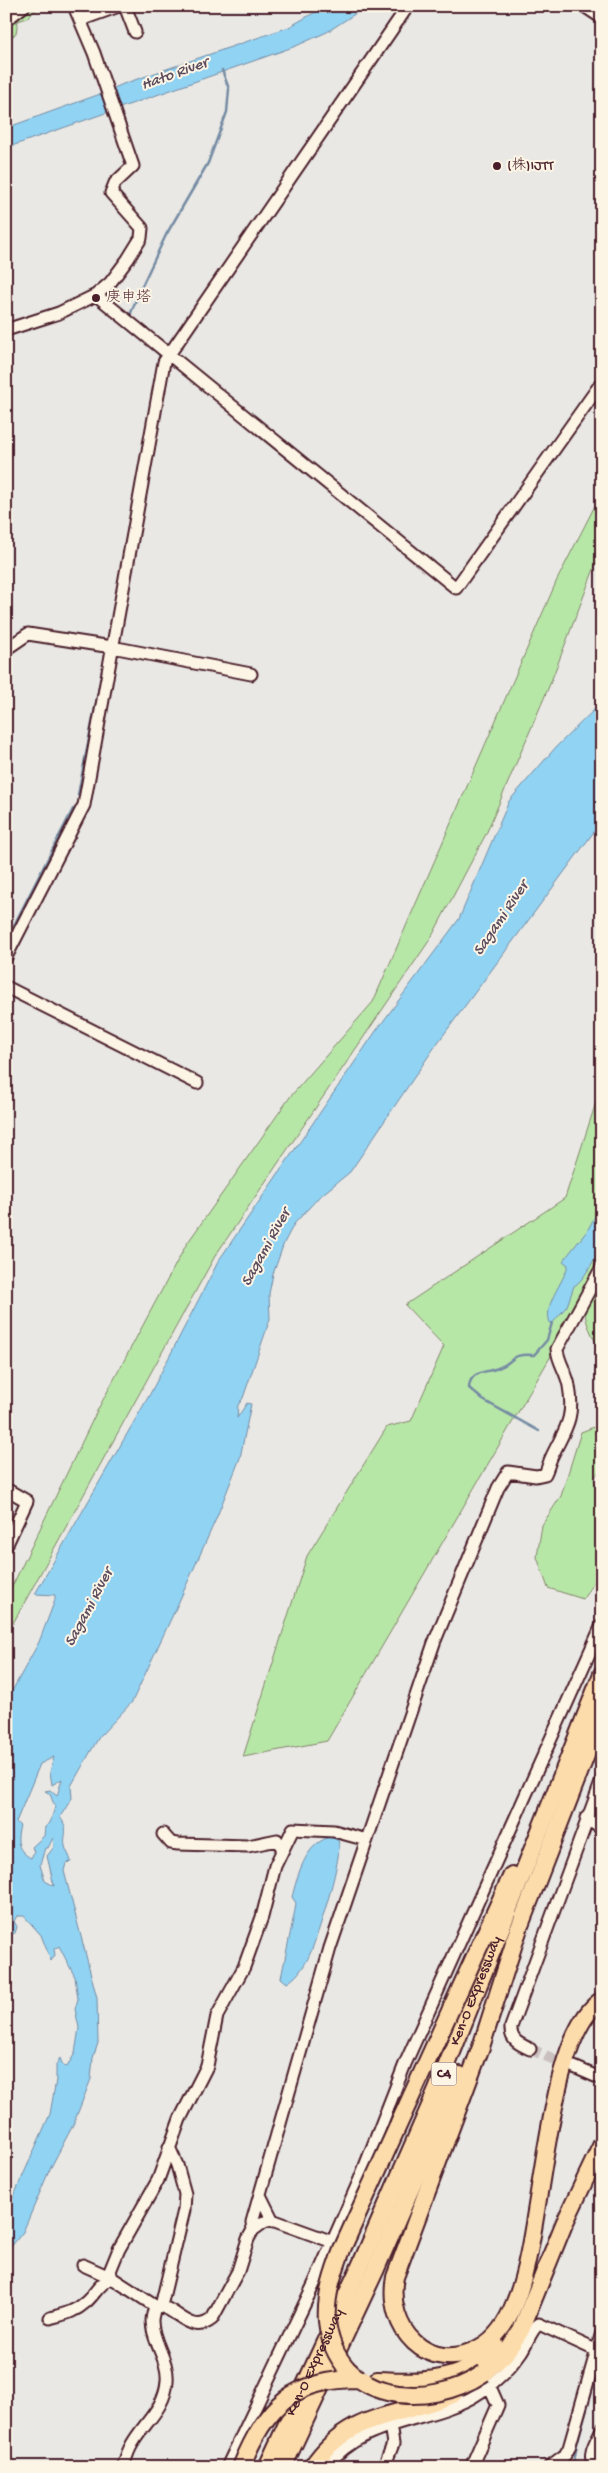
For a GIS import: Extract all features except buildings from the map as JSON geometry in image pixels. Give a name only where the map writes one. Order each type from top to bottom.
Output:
[{"type":"highway","points":[[487,2380],[432,2395],[404,2396],[384,2392],[365,2383],[343,2361],[329,2333],[327,2308],[330,2285],[343,2247],[599,1680]]},
{"type":"highway","name":"Ken-O Expressway","points":[[267,2467],[357,2273],[437,2090],[599,1680]]},
{"type":"highway","name":"Ken-O Expressway","points":[[283,2467],[413,2184],[518,1931],[602,1714]]},
{"type":"highway","points":[[515,2302],[502,2327],[484,2345],[463,2354],[445,2355],[427,2350],[411,2340],[400,2324],[392,2297],[398,2266],[481,2047],[518,1931]]},
{"type":"highway","points":[[241,2467],[252,2441],[263,2422],[291,2395],[308,2386],[330,2381],[433,2380],[468,2368],[481,2360],[497,2342],[515,2302],[527,2263],[553,2113],[569,2049],[585,2015],[602,2000]]},
{"type":"highway","points":[[312,2467],[332,2443],[356,2426],[386,2414],[447,2397],[487,2380],[511,2346],[530,2311],[564,2224],[602,2144]]},
{"type":"street","points":[[6,20],[24,6]]},
{"type":"street","points":[[6,330],[59,313],[96,295],[110,283],[141,238],[142,228],[111,193],[115,183],[133,166],[74,6]]},
{"type":"street","points":[[80,20],[119,6]]},
{"type":"street","points":[[125,6],[135,32]]},
{"type":"street","points":[[6,957],[84,805],[164,362],[408,6]]},
{"type":"street","points":[[584,6],[602,18]]},
{"type":"street","points":[[96,295],[167,355],[456,588],[602,382]]},
{"type":"street","points":[[6,649],[28,634],[112,647],[250,674]]},
{"type":"street","points":[[6,987],[197,1084]]},
{"type":"street","points":[[253,2230],[252,2222],[291,2079],[330,1948],[434,1643],[498,1488],[508,1472],[536,1476],[545,1474],[550,1459],[564,1436],[571,1415],[570,1388],[558,1358],[557,1349],[602,1267]]},
{"type":"street","points":[[6,1489],[26,1501],[6,1546]]},
{"type":"street","points":[[227,2467],[263,2395],[333,2242],[405,2064],[602,1626]]},
{"type":"street","points":[[530,2048],[515,2041],[510,2033],[511,2027],[586,1818],[602,1780]]},
{"type":"street","points":[[586,1818],[602,1829]]},
{"type":"street","points":[[112,2278],[110,2271],[119,2249],[158,2180],[168,2147],[207,2066],[217,2016],[244,1966],[262,1917],[275,1866],[293,1830],[334,1830],[367,1840]]},
{"type":"street","points":[[163,1834],[171,1843],[178,1844],[248,1846],[277,1840],[283,1849]]},
{"type":"street","points":[[574,2067],[602,2079]]},
{"type":"street","points":[[123,2467],[130,2447],[154,2416],[164,2395],[167,2380],[164,2358],[153,2331],[152,2319],[158,2306],[184,2210],[185,2194],[177,2165],[168,2147]]},
{"type":"street","points":[[260,2195],[273,2221]]},
{"type":"street","points":[[83,2265],[112,2278],[158,2306],[199,2326],[206,2324],[212,2319],[238,2271],[248,2239],[253,2230],[264,2222],[273,2221],[333,2242]]},
{"type":"street","points":[[50,2318],[72,2312],[86,2302],[104,2280],[112,2278]]},
{"type":"street","points":[[326,2467],[344,2447],[367,2433],[445,2410],[487,2380],[506,2372],[539,2324],[598,2351]]},
{"type":"street","points":[[549,2467],[566,2461],[602,2332]]},
{"type":"street","points":[[471,2467],[498,2405],[487,2380]]},
{"type":"street","points":[[384,2467],[393,2444],[390,2425]]},
{"type":"street","points":[[594,2467],[590,2458],[602,2429]]},
{"type":"street","points":[[6,2461],[8,2467]]},
{"type":"green space","points":[[6,6],[40,6],[27,18],[18,21],[16,33],[9,40],[6,40]]},
{"type":"green space","points":[[602,492],[602,548],[550,684],[486,834],[431,938],[215,1256],[6,1636],[6,1599],[97,1411],[186,1245],[290,1097],[373,1002],[557,580]]},
{"type":"green space","points":[[602,1084],[602,1268],[327,1741],[243,1757],[307,1556],[387,1427],[411,1421],[444,1346],[405,1305],[565,1198]]},
{"type":"green space","points":[[602,1271],[602,1355],[586,1321],[585,1313],[589,1296]]},
{"type":"green space","points":[[602,1424],[602,1466],[594,1479],[602,1513],[602,1569],[583,1599],[548,1588],[537,1557],[542,1525],[561,1496],[581,1432]]},
{"type":"water","name":"Hato River","points":[[326,6],[367,6],[327,32],[296,46],[6,148],[6,128],[123,84],[289,27]]},
{"type":"water","name":"Sagami River","points":[[602,702],[602,821],[436,1045],[350,1172],[319,1197],[294,1224],[284,1243],[273,1274],[269,1294],[270,1319],[243,1398],[238,1405],[237,1418],[247,1403],[251,1404],[240,1458],[216,1519],[132,1702],[99,1737],[71,1786],[72,1798],[60,1817],[65,1826],[65,1846],[71,1862],[66,1863],[64,1871],[97,1998],[98,2043],[93,2058],[91,2079],[73,2125],[49,2171],[23,2232],[6,2253],[6,2214],[50,2114],[56,2080],[56,2065],[60,2058],[63,2066],[67,2067],[75,2053],[79,2028],[75,2009],[78,1999],[75,1977],[59,1946],[54,1949],[55,1955],[51,1961],[41,1935],[24,1916],[17,1916],[14,1921],[17,1927],[15,1933],[11,1934],[6,1928],[6,1702],[39,1642],[55,1600],[55,1595],[35,1594],[150,1394],[219,1260],[376,1031],[459,919],[509,801],[556,747]],"holes":[[[54,1757],[50,1772],[52,1785],[62,1779],[57,1796],[50,1790],[45,1791],[50,1794],[55,1807],[50,1823],[45,1827],[44,1836],[32,1847],[34,1852],[31,1858],[20,1848],[18,1840],[20,1826],[16,1822],[40,1764]],[[53,1838],[54,1847],[47,1856],[54,1886],[45,1881],[40,1865],[45,1848],[48,1848]]]},
{"type":"water","points":[[602,1204],[602,1240],[598,1251],[587,1272],[574,1286],[567,1306],[551,1325],[549,1310],[551,1302],[568,1265],[563,1261],[587,1231]]},
{"type":"water","points":[[329,1837],[338,1840],[339,1848],[330,1893],[308,1959],[299,1973],[287,1983],[281,1978],[295,1910],[296,1903],[292,1897],[297,1879],[308,1853],[321,1841]]},
{"type":"waterway","points":[[129,318],[166,235],[208,163],[227,112],[229,89],[222,70]]},
{"type":"waterway","points":[[127,323],[125,326],[159,354],[160,361]]},
{"type":"waterway","points":[[78,795],[103,667]]},
{"type":"waterway","points":[[6,941],[73,809]]},
{"type":"waterway","points":[[539,1431],[483,1400],[469,1388],[470,1382],[475,1375],[504,1366],[520,1355],[534,1355],[547,1340],[552,1323]]},
{"type":"waterway","points":[[573,2467],[577,2444],[601,2358]]},
{"type":"tunnel","points":[[530,2049],[570,2066]]},
{"type":"place","name":"(株)IJTT","points":[[497,166]]},
{"type":"place","name":"庚申塔","points":[[96,298]]}]
